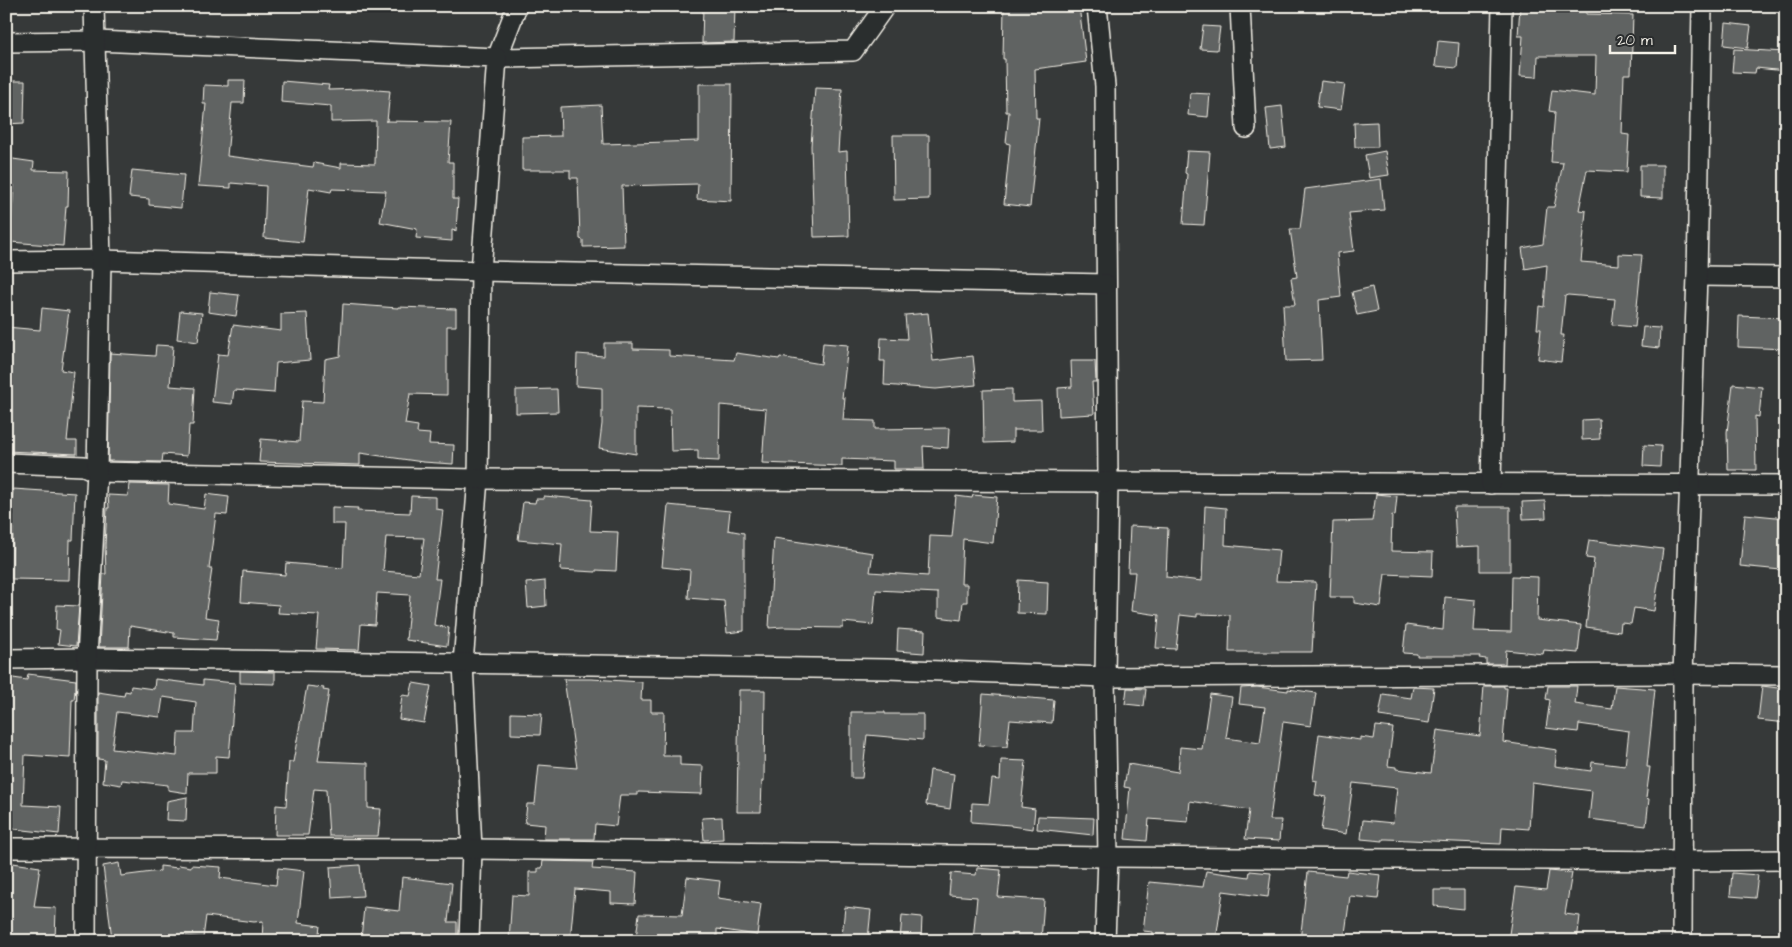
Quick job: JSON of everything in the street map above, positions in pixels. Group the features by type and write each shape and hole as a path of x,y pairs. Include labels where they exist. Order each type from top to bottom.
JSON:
{"street":[{"path":"86,941 87,658 97,472 101,260 94,6"},
{"path":"469,941 472,849 463,664 478,479 481,271 497,58 516,6"},
{"path":"6,42 96,41 497,58 853,51 885,6"},
{"path":"1097,6 1105,86 1108,482 1106,677 1108,857 1105,941"},
{"path":"1240,6 1246,128"},
{"path":"1491,484 1502,6"},
{"path":"1682,941 1684,674 1697,276 1702,6"},
{"path":"6,261 101,260 481,271 1106,284"},
{"path":"1697,276 1786,277"},
{"path":"6,464 84,466 97,472 350,478 1786,485"},
{"path":"6,659 87,658 887,669 1106,677 1786,675"},
{"path":"6,848 472,849 1108,857 1786,860"}],"shaded area":[{"path":"279,6 497,6 496,13 279,10"}],"building":[{"path":"703,6 735,6 734,42 702,43"},
{"path":"1004,6 1079,6 1086,62 1035,69 1036,118 1039,118 1030,207 1004,204 1010,144 1006,143 1009,112 1006,112 1005,59 1003,59"},
{"path":"1520,6 1586,8 1586,14 1633,15 1631,74 1624,74 1622,134 1629,135 1627,172 1587,170 1579,210 1586,211 1581,262 1619,265 1619,254 1642,255 1635,327 1612,325 1615,299 1565,296 1561,335 1564,335 1561,362 1538,359 1541,329 1537,329 1539,306 1544,307 1547,265 1525,269 1522,248 1543,244 1547,207 1554,207 1563,163 1551,162 1555,112 1549,111 1552,90 1595,95 1596,56 1538,56 1537,77 1520,76 1523,36 1518,36"},
{"path":"1726,23 1751,26 1748,48 1724,45"},
{"path":"1203,26 1220,27 1217,50 1200,49"},
{"path":"1438,41 1459,43 1457,68 1435,66"},
{"path":"1734,49 1786,52 1786,71 1756,68 1755,73 1732,72"},
{"path":"228,80 245,80 244,103 232,103 227,156 313,167 314,163 341,168 341,163 375,164 376,121 331,122 331,106 281,102 282,81 329,85 328,90 363,89 390,91 387,121 385,121 451,122 448,162 453,162 453,199 458,199 456,231 452,230 452,241 416,238 417,229 380,222 386,191 332,189 331,192 309,188 303,242 264,238 266,186 231,183 231,188 198,186 206,104 203,104 204,85 228,86"},
{"path":"6,81 25,81 24,123 6,124"},
{"path":"1321,81 1345,84 1341,110 1317,107"},
{"path":"699,84 732,84 731,201 697,199 698,184 622,186 624,246 583,247 583,240 580,239 578,178 570,178 570,170 522,170 522,137 561,136 560,107 601,105 603,144 699,141"},
{"path":"815,88 842,89 838,152 847,151 849,236 814,237 811,146"},
{"path":"1190,93 1210,94 1208,117 1188,115"},
{"path":"1282,106 1286,147 1270,149 1266,108"},
{"path":"1377,122 1378,147 1355,147 1354,123"},
{"path":"893,135 929,135 929,199 894,200"},
{"path":"1187,151 1210,152 1204,225 1183,224"},
{"path":"1385,151 1389,175 1369,178 1365,155"},
{"path":"6,158 34,162 33,170 69,171 68,206 66,206 63,246 10,242 14,185 6,184"},
{"path":"1640,165 1663,165 1663,198 1640,197"},
{"path":"132,170 184,175 181,208 149,205 149,199 129,197"},
{"path":"1381,179 1384,210 1349,213 1354,251 1337,253 1341,297 1319,300 1322,360 1286,361 1283,305 1295,305 1291,278 1297,277 1290,229 1300,229 1305,189"},
{"path":"1372,287 1377,311 1357,315 1352,292"},
{"path":"210,292 239,295 236,316 208,312"},
{"path":"343,304 398,308 456,309 456,326 447,326 447,395 410,394 405,424 418,426 417,433 430,434 429,444 454,445 453,464 423,462 360,453 360,465 259,462 261,439 299,442 302,401 323,402 325,359 340,356"},
{"path":"42,308 69,311 61,370 74,372 67,441 77,441 77,454 6,451 6,327 40,330"},
{"path":"180,311 202,313 198,342 177,339"},
{"path":"307,313 310,360 276,363 274,393 234,390 232,404 212,402 218,354 228,355 233,325 281,331 281,314"},
{"path":"928,313 933,361 973,356 976,385 936,389 884,385 885,361 880,361 881,338 907,339 905,315"},
{"path":"1739,316 1786,318 1786,349 1738,347"},
{"path":"1643,327 1660,328 1659,348 1641,346"},
{"path":"604,343 633,343 633,349 669,350 669,356 734,360 736,353 779,359 780,357 821,364 823,343 848,345 842,398 845,398 843,420 875,421 875,429 949,428 948,448 923,446 924,469 894,469 894,461 842,459 842,466 762,463 766,409 720,405 719,461 698,460 698,450 671,451 670,409 636,408 636,454 599,448 602,424 602,388 576,386 577,354 604,356"},
{"path":"156,345 173,346 170,386 195,388 193,425 189,425 187,456 163,454 162,462 108,461 110,353 155,356"},
{"path":"1071,361 1095,361 1096,382 1092,382 1094,414 1059,416 1058,388 1072,387"},
{"path":"1733,384 1762,387 1759,417 1755,416 1756,470 1728,470 1727,432"},
{"path":"557,389 558,412 516,413 516,390"},
{"path":"1012,389 1012,402 1041,401 1042,430 1013,430 1013,442 984,443 983,390"},
{"path":"1599,419 1600,439 1582,440 1582,420"},
{"path":"1644,445 1661,446 1660,467 1643,466"},
{"path":"129,484 169,485 168,504 204,509 206,494 229,497 227,515 216,514 209,569 212,569 205,617 219,619 216,640 174,637 174,633 130,626 129,647 99,647 103,574 106,574 105,545 107,508 109,508 108,495 128,496"},
{"path":"13,489 75,493 73,540 70,540 69,580 12,579 13,515 11,515"},
{"path":"1376,494 1397,496 1395,516 1392,515 1391,551 1433,552 1432,576 1385,574 1381,607 1354,603 1354,597 1330,597 1333,522 1372,521"},
{"path":"973,495 997,497 993,543 963,539 961,584 967,584 967,602 963,602 961,620 938,617 938,593 876,590 873,625 843,622 843,628 769,628 774,538 873,553 870,572 928,576 930,536 952,537 956,496 972,498"},
{"path":"411,496 436,497 436,509 443,510 435,579 440,579 434,625 449,628 447,646 406,640 410,595 377,593 375,625 361,624 359,650 316,649 319,615 278,613 279,605 241,602 243,571 285,575 286,563 343,568 345,524 332,524 332,507 358,508 357,511 410,513","holes":["386,537 424,538 419,574 383,571"]},
{"path":"544,496 592,500 590,531 618,532 616,571 560,570 562,544 518,540 523,502 535,503 536,499 544,499"},
{"path":"1545,501 1546,518 1523,519 1522,502"},
{"path":"668,505 730,511 728,530 744,533 744,631 727,633 724,601 688,598 690,570 662,567"},
{"path":"1205,506 1226,508 1225,545 1279,550 1276,581 1316,582 1312,652 1229,652 1230,615 1197,614 1197,617 1180,615 1176,649 1156,648 1159,615 1131,611 1135,572 1128,572 1130,526 1168,528 1166,577 1202,581"},
{"path":"1454,507 1510,507 1510,571 1480,571 1480,546 1456,547"},
{"path":"1745,514 1786,518 1781,570 1740,566"},
{"path":"1589,540 1663,549 1654,611 1634,608 1631,624 1621,623 1620,632 1586,627 1594,559 1586,558"},
{"path":"1512,576 1538,577 1537,620 1581,625 1578,653 1544,650 1543,654 1506,650 1505,664 1486,664 1486,659 1479,658 1480,656 1417,656 1417,654 1403,653 1406,625 1443,630 1445,597 1476,600 1474,631 1511,632"},
{"path":"1018,580 1048,582 1047,614 1017,613"},
{"path":"545,581 546,606 528,608 526,583"},
{"path":"57,605 79,606 76,646 58,644 60,630 56,629"},
{"path":"898,629 925,631 924,653 897,651"},
{"path":"240,671 275,672 275,684 240,683"},
{"path":"28,674 76,680 76,694 75,691 74,700 72,700 70,758 25,755 23,805 61,807 59,834 6,828 6,677 27,680"},
{"path":"155,679 203,685 203,680 235,683 229,757 216,756 216,773 188,773 187,793 168,790 168,785 122,780 121,785 103,782 105,760 98,759 98,692 124,696 125,691 130,692 131,686 154,689","holes":["163,697 196,702 194,733 178,733 177,756 112,749 117,712 160,717"]},
{"path":"564,679 642,682 641,700 651,700 651,712 664,712 663,756 680,756 680,765 703,766 702,794 638,792 638,795 620,795 616,826 595,824 594,839 544,839 545,825 525,823 527,804 535,804 539,765 577,768"},
{"path":"413,683 431,686 424,723 399,719 402,695 410,696"},
{"path":"307,686 324,688 323,690 329,691 318,761 368,763 368,808 381,809 378,836 329,836 326,790 314,789 308,835 275,835 276,805 286,806 289,762 293,762"},
{"path":"1484,686 1504,686 1504,688 1507,688 1503,742 1557,750 1555,766 1591,771 1592,762 1625,766 1629,731 1579,724 1578,732 1546,728 1550,700 1546,699 1548,686 1577,686 1575,704 1612,709 1615,686 1655,689 1647,767 1650,767 1646,798 1649,799 1646,826 1589,819 1592,791 1532,783 1529,829 1502,827 1501,844 1361,839 1363,820 1393,823 1397,788 1353,783 1346,834 1321,830 1326,797 1315,795 1317,781 1313,780 1319,734 1360,740 1360,737 1374,739 1376,726 1393,728 1388,766 1396,767 1396,769 1431,773 1437,730 1480,736"},
{"path":"1762,686 1786,689 1786,723 1758,720"},
{"path":"1257,687 1316,693 1311,726 1283,722 1270,820 1281,820 1279,841 1245,839 1249,810 1190,801 1188,822 1149,819 1147,841 1125,839 1130,788 1124,787 1128,764 1178,772 1180,747 1202,749 1210,694 1232,697 1226,738 1260,743 1265,707 1239,704 1241,688"},
{"path":"1413,687 1434,688 1429,723 1379,716 1383,694 1411,698"},
{"path":"1127,688 1146,689 1144,706 1125,704"},
{"path":"739,690 765,690 764,781 762,781 761,812 737,812"},
{"path":"983,694 1054,700 1052,723 1010,720 1007,747 979,745"},
{"path":"851,712 923,714 923,740 867,735 862,778 851,778"},
{"path":"511,713 542,714 540,735 511,734"},
{"path":"1001,760 1026,761 1021,807 1035,809 1033,829 1011,825 971,822 972,803 989,804 992,779 1000,780"},
{"path":"930,770 954,774 950,809 926,805"},
{"path":"187,797 186,821 166,820 167,801"},
{"path":"1038,816 1094,818 1093,835 1037,829"},
{"path":"722,817 723,839 704,840 702,818"},
{"path":"543,861 593,862 592,869 637,872 635,904 611,903 611,892 575,889 570,941 509,941 512,895 529,896 529,872 538,872 538,868 542,868"},
{"path":"6,862 40,867 34,907 56,908 55,941 6,941"},
{"path":"119,863 121,876 160,871 160,866 178,868 179,865 191,867 191,865 221,867 220,878 276,885 278,868 304,871 298,923 320,926 318,941 262,941 263,921 254,922 206,916 203,938 186,936 185,941 159,941 159,938 112,939 103,866"},
{"path":"360,865 363,896 332,898 330,867"},
{"path":"977,868 1001,870 998,897 1044,900 1041,941 1003,939 1003,941 973,941 977,897 949,895 951,873 976,875"},
{"path":"1206,871 1249,877 1250,871 1271,873 1268,897 1223,891 1216,940 1185,938 1184,941 1153,941 1153,932 1143,931 1149,882 1203,887"},
{"path":"1347,871 1381,875 1378,899 1350,896 1344,941 1300,941 1308,872 1346,876"},
{"path":"1549,871 1572,873 1565,914 1580,916 1577,941 1508,941 1516,887 1546,890"},
{"path":"1732,873 1758,875 1755,898 1730,896"},
{"path":"402,877 452,883 448,922 457,922 457,940 401,937 401,941 361,939 364,907 399,911"},
{"path":"687,877 720,881 718,898 761,904 757,935 717,929 717,941 636,938 639,914 682,915"},
{"path":"1434,890 1464,890 1464,909 1434,906"},
{"path":"845,907 871,910 868,939 842,936"},
{"path":"902,915 922,917 921,941 900,941"}]}
